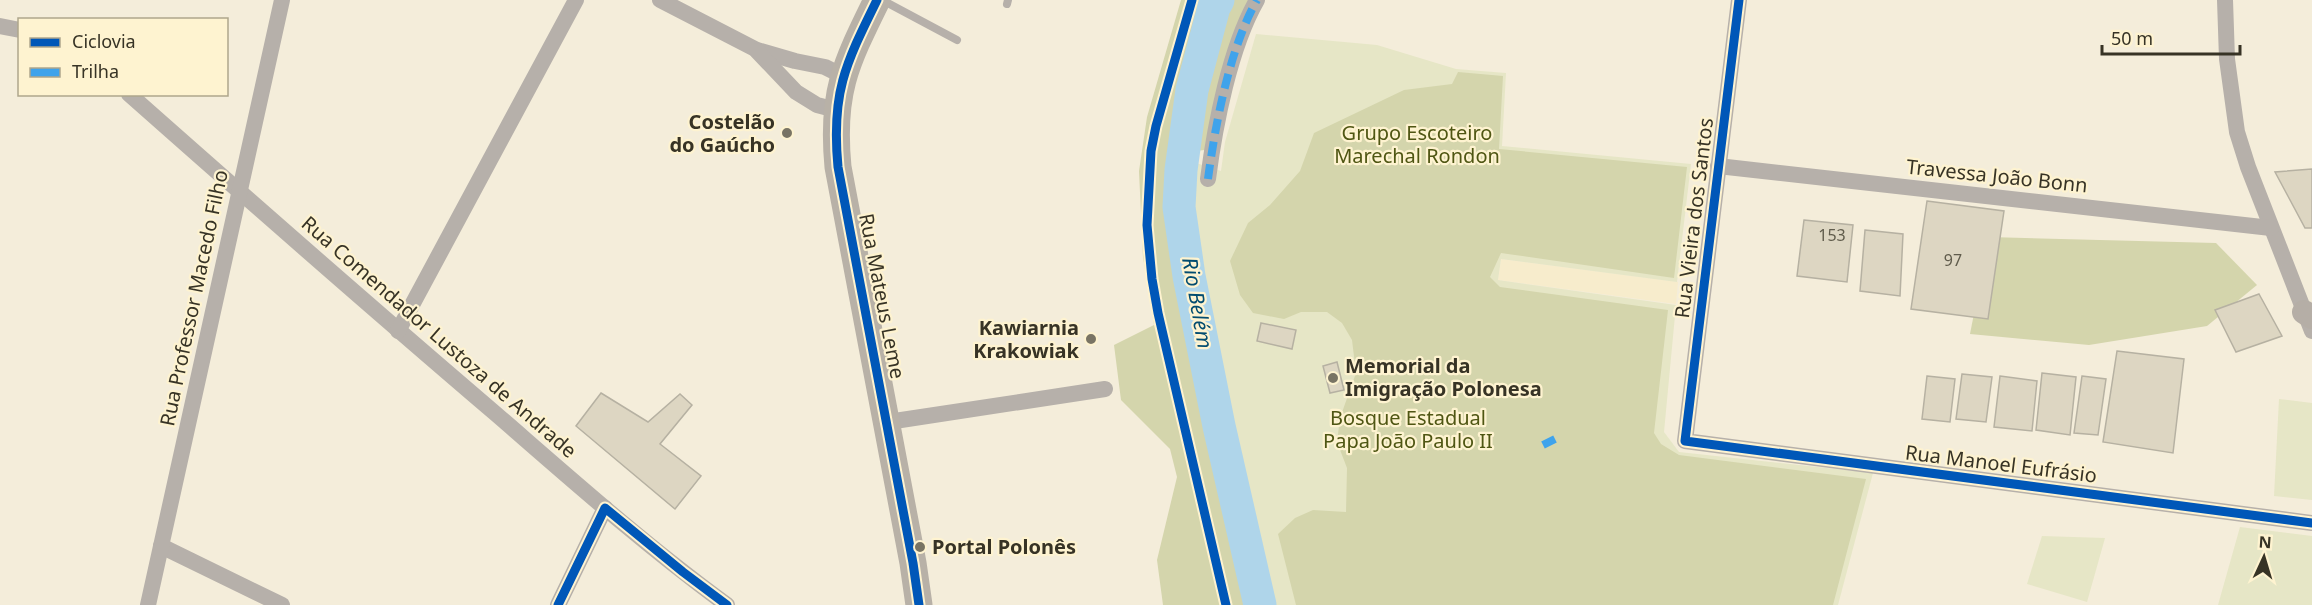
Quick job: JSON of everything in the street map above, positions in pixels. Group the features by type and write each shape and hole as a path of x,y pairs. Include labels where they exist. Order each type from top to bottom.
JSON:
{"main road":[{"name":"Rua Mateus Leme","path":"877,0 849,57 836,110 835,131 838,166 888,422 914,563 919,605"}],"street":[{"name":"Rua Professor Macedo Filho","path":"148,605 282,0"},
{"path":"399,331 576,0"},
{"path":"660,0 757,50 825,67 843,76"},
{"path":"1208,179 1212,144 1241,32 1257,0"},
{"name":"Rua Vieira dos Santos","path":"1685,441 1738,0"},
{"path":"2225,0 2227,59 2237,132 2271,228 2309,320"},
{"path":"0,26 18,30"},
{"path":"757,50 795,92 817,105 836,110"},
{"name":"Rua Comendador Lustoza de Andrade","path":"131,96 605,508 727,605"},
{"name":"Travessa João Bonn","path":"1718,166 2271,228"},
{"path":"888,422 1105,389"},
{"name":"Rua Manoel Eufrásio","path":"1685,441 2312,523"},
{"path":"558,605 605,508"},
{"path":"161,546 282,605"}],"lane":[{"path":"882,0 957,40"}],"shaded area":[{"path":"1501,259 1678,282 1676,304 1498,280"}],"green space":[{"path":"1181,0 1252,0 1205,150 1174,153 1173,202 1184,296 1212,446 1248,605 1163,605 1157,560 1177,477 1170,449 1121,400 1114,345 1154,325 1143,257 1139,171 1147,117"},
{"name":"Bosque Estadual Papa João Paulo II","path":"1256,34 1377,45 1456,69 1506,73 1502,146 1691,164 1677,282 1501,259 1498,280 1676,305 1664,432 1679,452 1873,473 1838,605 1268,605 1242,493 1196,265 1190,201 1193,162 1221,171 1225,142"},
{"name":"Bosque Estadual Papa João Paulo II","path":"1458,72 1503,76 1499,149 1687,167 1674,278 1501,253 1490,277 1500,287 1668,310 1654,433 1661,444 1679,455 1866,479 1833,605 1296,605 1278,534 1295,518 1313,510 1346,512 1347,468 1337,442 1340,418 1356,373 1352,340 1342,323 1327,312 1301,312 1284,319 1253,313 1240,295 1230,261 1248,223 1270,205 1300,171 1314,133 1404,90 1452,84"},
{"path":"1989,237 2216,243 2257,285 2207,326 2089,345 1970,334"},
{"path":"2279,399 2312,403 2312,500 2274,496"},
{"path":"2240,527 2312,536 2312,605 2218,605"},
{"path":"2042,536 2105,538 2087,602 2027,584"}],"building":[{"path":"2312,169 2312,228 2305,228 2275,172"},
{"path":"1927,201 2004,211 1988,319 1911,309"},
{"path":"1804,220 1853,225 1847,282 1797,276"},
{"path":"1865,230 1903,234 1900,296 1860,291"},
{"path":"2259,294 2282,336 2236,352 2215,310"},
{"path":"1261,323 1296,330 1292,349 1257,341"},
{"path":"2117,351 2184,359 2173,453 2103,442"},
{"name":"Memorial da Imigração Polonesa","path":"1337,362 1344,390 1330,393 1323,366"},
{"path":"2042,373 2076,377 2070,435 2036,430"},
{"path":"1962,374 1992,377 1986,422 1956,419"},
{"path":"1927,376 1955,379 1950,422 1922,419"},
{"path":"2000,376 2037,381 2032,431 1994,427"},
{"path":"2082,376 2106,379 2098,435 2074,433"},
{"path":"601,393 648,422 680,394 692,405 660,444 701,476 675,509 576,426"}],"waterway":[{"name":"Rio Belém","path":"1218,0 1214,7 1192,90 1181,170 1179,207 1189,276 1219,426 1260,605"}],"marked path":[{"path":"1208,179 1219,111 1231,63 1247,19 1257,0"},
{"path":"1543,445 1555,439"}],"cycle path":[{"path":"877,0 856,43 843,80 839,99 836,141 838,167 919,605"},
{"path":"1192,0 1156,126 1151,151 1147,225 1158,313 1226,605"},
{"path":"1739,0 1685,441 2312,523"},
{"path":"558,605 605,508 727,605"}],"place":[{"name":"Costelão do Gaúcho","path":"787,133"},
{"name":"Kawiarnia Krakowiak","path":"1091,339"},
{"name":"Memorial da Imigração Polonesa","path":"1333,378"},
{"name":"Portal Polonês","path":"920,547"}],"park label":[{"name":"Grupo Escoteiro Marechal Rondon","path":"1417,144"}]}
